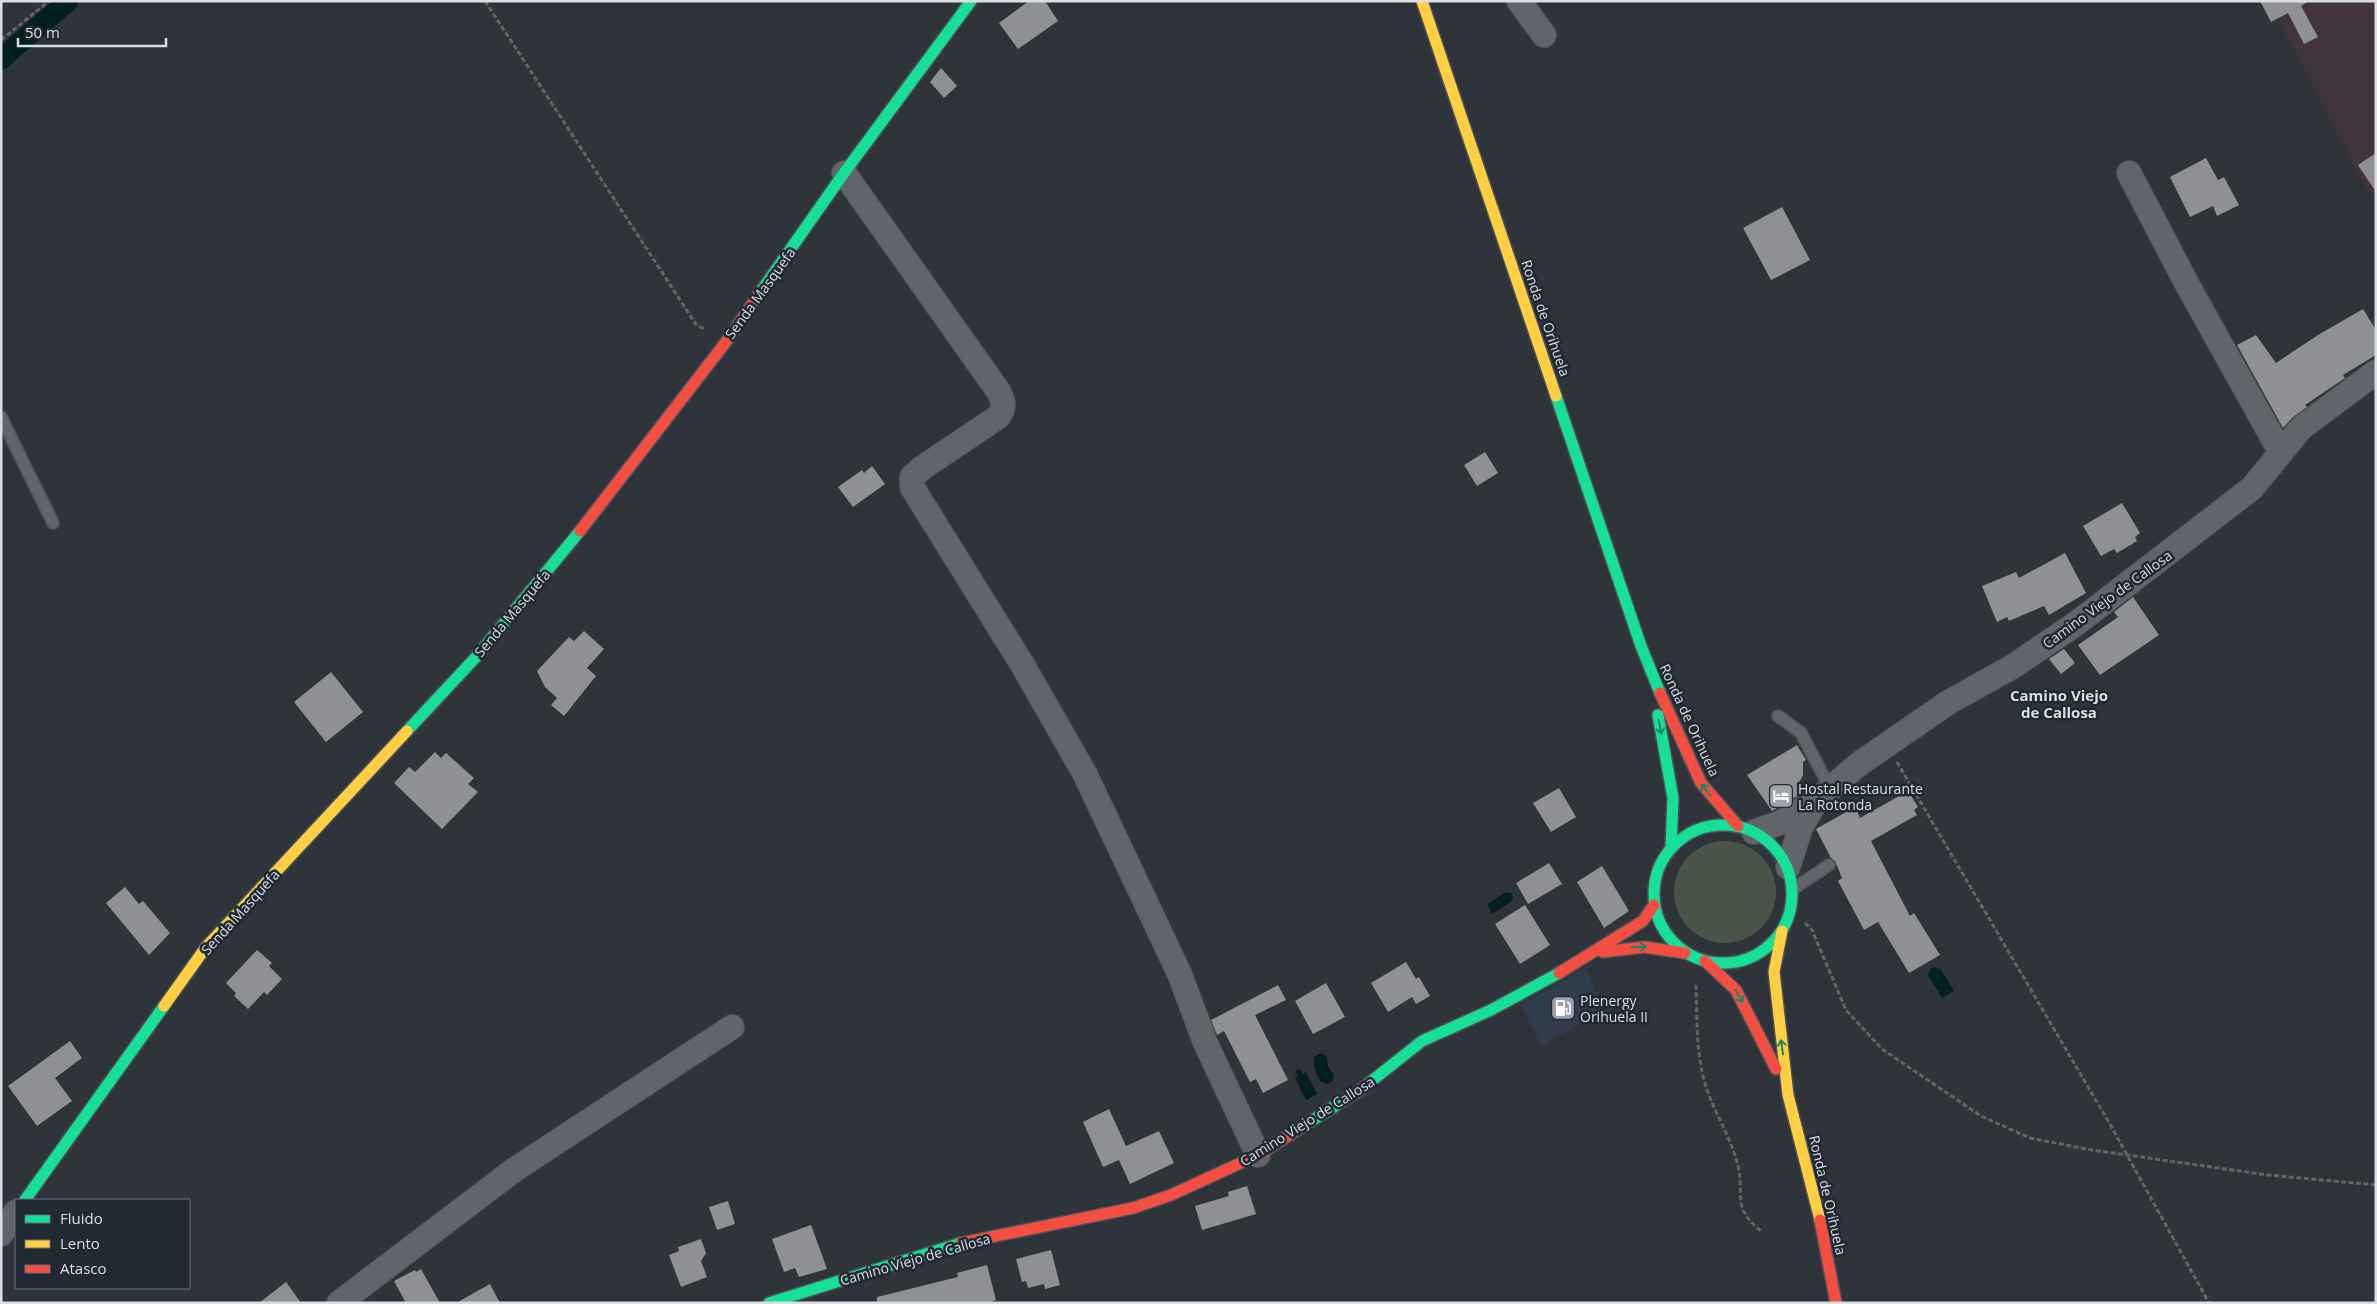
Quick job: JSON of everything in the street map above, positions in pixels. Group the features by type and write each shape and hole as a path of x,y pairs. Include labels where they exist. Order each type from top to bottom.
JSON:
{"street":[{"name":"Senda Masquefa","path":"26,1199 206,947 476,657 580,531 728,338 844,173 971,1"},
{"name":"Ronda de Orihuela","path":"1422,1 1640,646 1670,718 1701,783 1720,807 1746,829 1774,847 1790,878 1791,911 1782,931 1774,972 1788,1095 1823,1231 1836,1303"},
{"path":"1519,1 1544,35"},
{"path":"844,173 1000,392 1004,403 1003,410 998,417 922,468 912,478 912,487 1022,664 1085,774 1180,975 1205,1042 1258,1155"},
{"path":"2129,173 2188,286 2280,451"},
{"name":"Camino Viejo de Callosa","path":"1824,794 1859,764 1950,702 2012,667 2077,624 2252,488 2280,451 2301,428 2376,372"},
{"name":"Ronda de Orihuela","path":"1640,646 1659,723 1671,787 1675,826 1671,848"},
{"path":"1746,829 1782,822 1824,794"},
{"path":"1790,878 1801,827 1824,794"},
{"name":"Ronda de Orihuela","path":"1746,829 1720,825 1702,828 1685,836 1671,848 1659,867 1654,888 1654,905 1662,927 1672,941 1690,954 1705,961 1727,964 1749,959 1768,948 1782,931"},
{"path":"1592,954 1642,921 1654,905"},
{"path":"1592,954 1626,947 1656,946 1690,954"},
{"name":"Camino Viejo de Callosa","path":"769,1303 961,1243 1133,1208 1171,1195 1258,1155 1359,1091 1422,1041 1491,1010 1592,954"},
{"name":"Ronda de Orihuela","path":"1705,961 1736,990 1760,1035 1788,1095"},
{"path":"339,1303 514,1170 732,1027"},
{"path":"1,1234 15,1213"}],"lane":[{"path":"1,416 53,523"},
{"path":"1778,716 1801,733 1824,794"},
{"path":"1790,878 1829,865"}],"path":[{"path":"1,40 48,1"},
{"path":"485,1 697,326 728,338"},
{"path":"1887,745 2126,1155 2209,1303"},
{"path":"1791,911 1812,930 1846,1010 1890,1055 1981,1116 2030,1138 2126,1155 2268,1175 2376,1184"},
{"path":"1690,954 1704,1080 1738,1166 1740,1206 1751,1223 1761,1231"}],"shaded area":[{"path":"2269,1 2376,1 2376,199 2361,180"},
{"path":"1725,841 1745,845 1761,856 1772,872 1776,892 1772,912 1761,928 1745,939 1725,943 1705,939 1689,928 1678,912 1674,892 1678,872 1689,856 1705,845"},
{"path":"1506,892 1511,893 1512,901 1492,914 1487,904"},
{"name":"Plenergy Orihuela II","path":"1586,968 1605,1011 1541,1045 1521,1005"},
{"path":"1940,968 1954,991 1942,998 1928,975 1930,969"},
{"path":"1321,1053 1327,1057 1328,1066 1334,1075 1333,1081 1327,1084 1321,1082 1314,1068 1314,1057"},
{"path":"1300,1069 1303,1074 1306,1072 1317,1094 1306,1100 1295,1078 1298,1076 1295,1071"}],"building":[{"path":"1029,1 1045,1 1058,21 1018,49 999,23"},
{"path":"2260,1 2309,1 2301,6 2318,37 2304,44 2288,13 2271,22"},
{"path":"941,68 957,86 944,98 930,82"},
{"path":"2376,153 2376,192 2358,165"},
{"path":"2206,158 2218,180 2224,177 2239,205 2217,216 2213,206 2190,217 2170,177"},
{"path":"1782,207 1810,260 1771,280 1743,228"},
{"path":"2363,309 2376,330 2376,355 2343,375 2345,378 2305,405 2307,407 2293,417 2283,428 2237,345 2256,335 2276,363 2318,335"},
{"path":"1485,452 1498,473 1477,486 1464,465"},
{"path":"872,466 885,484 853,507 838,487 862,470 864,473"},
{"path":"2122,503 2140,533 2135,537 2137,541 2117,553 2114,549 2101,556 2083,526"},
{"path":"2065,553 2086,593 2049,615 2044,606 2009,621 2007,617 1997,622 1982,586 2016,572 2019,578"},
{"path":"2133,597 2159,635 2100,675 2078,645 2118,617 2114,612"},
{"path":"584,631 604,649 587,668 596,676 564,716 551,705 557,698 545,687 537,671 569,637 574,641"},
{"path":"2064,649 2075,663 2061,674 2049,659"},
{"path":"331,672 363,712 326,742 294,702"},
{"path":"1797,745 1806,760 1803,762 1803,775 1798,785 1802,793 1772,811 1747,775"},
{"path":"435,752 441,758 446,753 474,778 468,784 478,792 442,829 394,783 409,767 415,772"},
{"path":"1559,788 1576,817 1551,832 1533,803"},
{"path":"1908,791 1918,807 1914,810 1917,815 1871,841 1910,916 1914,913 1940,955 1909,973 1878,922 1864,930 1838,881 1842,878 1835,861 1831,858 1816,829 1855,807 1860,818"},
{"path":"1549,863 1562,884 1528,904 1516,883"},
{"path":"1602,866 1629,911 1604,928 1577,882"},
{"path":"125,887 139,904 143,901 170,933 149,955 106,903"},
{"path":"1525,905 1550,945 1520,964 1495,924"},
{"path":"257,950 272,963 269,966 282,979 267,995 264,992 248,1009 234,996 236,993 226,983"},
{"path":"1406,962 1416,979 1419,977 1430,996 1416,1004 1412,997 1388,1012 1371,983"},
{"path":"1326,983 1345,1017 1313,1034 1295,1001"},
{"path":"1278,985 1286,1000 1255,1015 1288,1080 1263,1093 1256,1079 1250,1082 1224,1031 1217,1035 1211,1020"},
{"path":"70,1041 82,1058 55,1078 72,1101 37,1126 8,1086"},
{"path":"1109,1109 1126,1146 1159,1131 1174,1163 1130,1184 1119,1160 1103,1167 1083,1122"},
{"path":"1247,1186 1256,1214 1202,1230 1195,1206 1229,1196 1228,1192"},
{"path":"728,1201 735,1224 717,1230 709,1207"},
{"path":"811,1225 827,1269 799,1277 795,1268 784,1272 772,1239"},
{"path":"701,1239 706,1253 701,1261 707,1277 681,1287 669,1255 679,1251 678,1247"},
{"path":"1051,1250 1060,1285 1045,1289 1044,1284 1028,1288 1026,1281 1022,1282 1016,1259"},
{"path":"987,1265 996,1300 987,1303 877,1303 877,1297 958,1277 957,1273"},
{"path":"421,1269 440,1303 406,1303 394,1281 415,1270 416,1272"},
{"path":"286,1282 301,1303 259,1303"},
{"path":"490,1284 500,1303 456,1303"}],"waterway":[{"path":"1,59 68,1"}],"traffic: fast":[{"path":"759,294 844,173 971,1"},
{"path":"1556,396 1641,646 1660,693"},
{"path":"407,731 476,657 580,531"},
{"path":"1658,715 1673,798 1671,848"},
{"path":"1723,825 1749,830 1772,845 1787,868 1792,894 1787,920 1772,943 1749,958 1723,963 1697,958 1674,943 1659,920 1654,894 1659,868 1674,845 1697,830 1723,825"},
{"path":"1308,1123 1359,1091 1422,1041 1491,1010 1559,973"},
{"path":"26,1199 164,1006"},
{"path":"769,1303 961,1243"}],"traffic: slow":[{"path":"1422,1 1556,396"},
{"path":"164,1006 206,947 407,731"},
{"path":"1782,931 1774,972 1788,1095 1820,1220"}],"traffic: jam":[{"path":"580,531 729,338 759,294"},
{"path":"1660,693 1701,783 1738,826"},
{"path":"1559,973 1643,921 1654,905"},
{"path":"1603,952 1644,947 1685,953"},
{"path":"1705,961 1736,990 1776,1069"},
{"path":"961,1243 1133,1208 1171,1195 1258,1155 1308,1123"},
{"path":"1820,1220 1836,1303"}],"place":[{"name":"Hostal Restaurante La Rotonda","path":"1781,796"},
{"name":"Plenergy Orihuela II","path":"1563,1008"}],"district":[{"name":"Camino Viejo de Callosa","path":"2059,704"}]}
